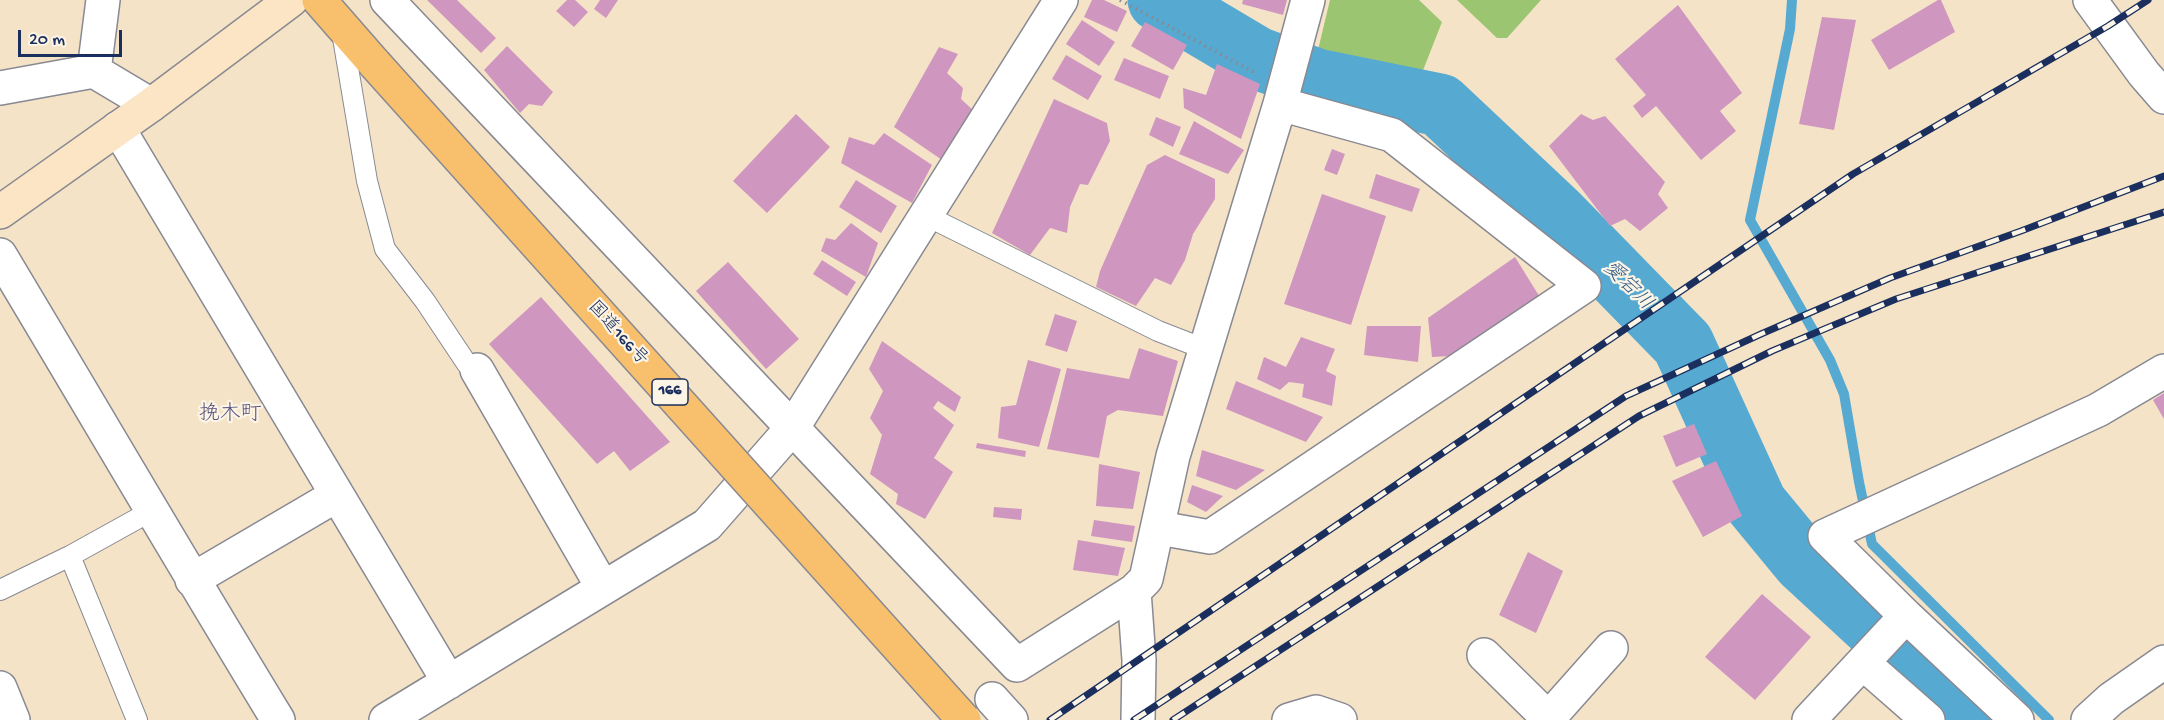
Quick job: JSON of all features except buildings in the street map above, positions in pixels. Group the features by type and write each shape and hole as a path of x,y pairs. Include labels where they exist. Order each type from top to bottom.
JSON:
{"highway":[{"name":"国道166号","path":"320,0 964,720"}],"street":[{"path":"94,71 103,0"},
{"path":"0,212 151,105 291,0"},
{"path":"387,0 1017,664 1134,591 1146,579 1173,456 1207,350 1308,0"},
{"path":"386,720 707,525 793,427 1061,0"},
{"path":"2090,0 2144,74 2164,97"},
{"path":"0,88 94,71 151,105"},
{"path":"1159,528 1210,537 1584,286 1392,135 1282,95"},
{"path":"118,128 449,682"},
{"path":"0,255 153,510 192,580 278,720"},
{"path":"477,370 603,588"},
{"path":"2017,720 1905,617 1825,536 2098,410 2164,371"},
{"path":"192,580 337,495"},
{"path":"1134,591 1139,660 1138,720"},
{"path":"1809,720 1905,617"},
{"path":"1484,655 1548,720 1611,648"},
{"path":"1865,660 1928,720"},
{"path":"2088,720 2111,699 2164,662"},
{"path":"0,687 13,720"},
{"path":"1289,720 1316,712 1340,720"}],"lane":[{"path":"340,24 367,181 385,249 425,301 467,364 477,370"},
{"path":"927,216 1158,331 1207,350"},
{"path":"0,590 70,556 153,510"},
{"path":"70,556 137,720"}],"path":[{"path":"1120,0 1266,79 1282,95"}],"green space":[{"path":"1330,0 1419,0 1442,22 1418,83 1318,50"},
{"path":"1457,0 1541,0 1507,38 1497,38"}],"waterway":[{"name":"愛宕川","path":"1159,0 1257,58 1317,80 1440,105 1557,215 1683,344 1756,504 1803,561 1975,720"},
{"path":"1792,0 1790,29 1750,220 1830,360 1844,394 1872,544 2049,720"}],"railway":[{"path":"1050,720 1853,174 2108,26 2148,0"},
{"path":"1134,720 1626,396 1890,278 2164,176"},
{"path":"1173,720 1639,416 1772,351 1896,299 2164,212"}],"district":[{"name":"挽木町","path":"230,416"}]}
